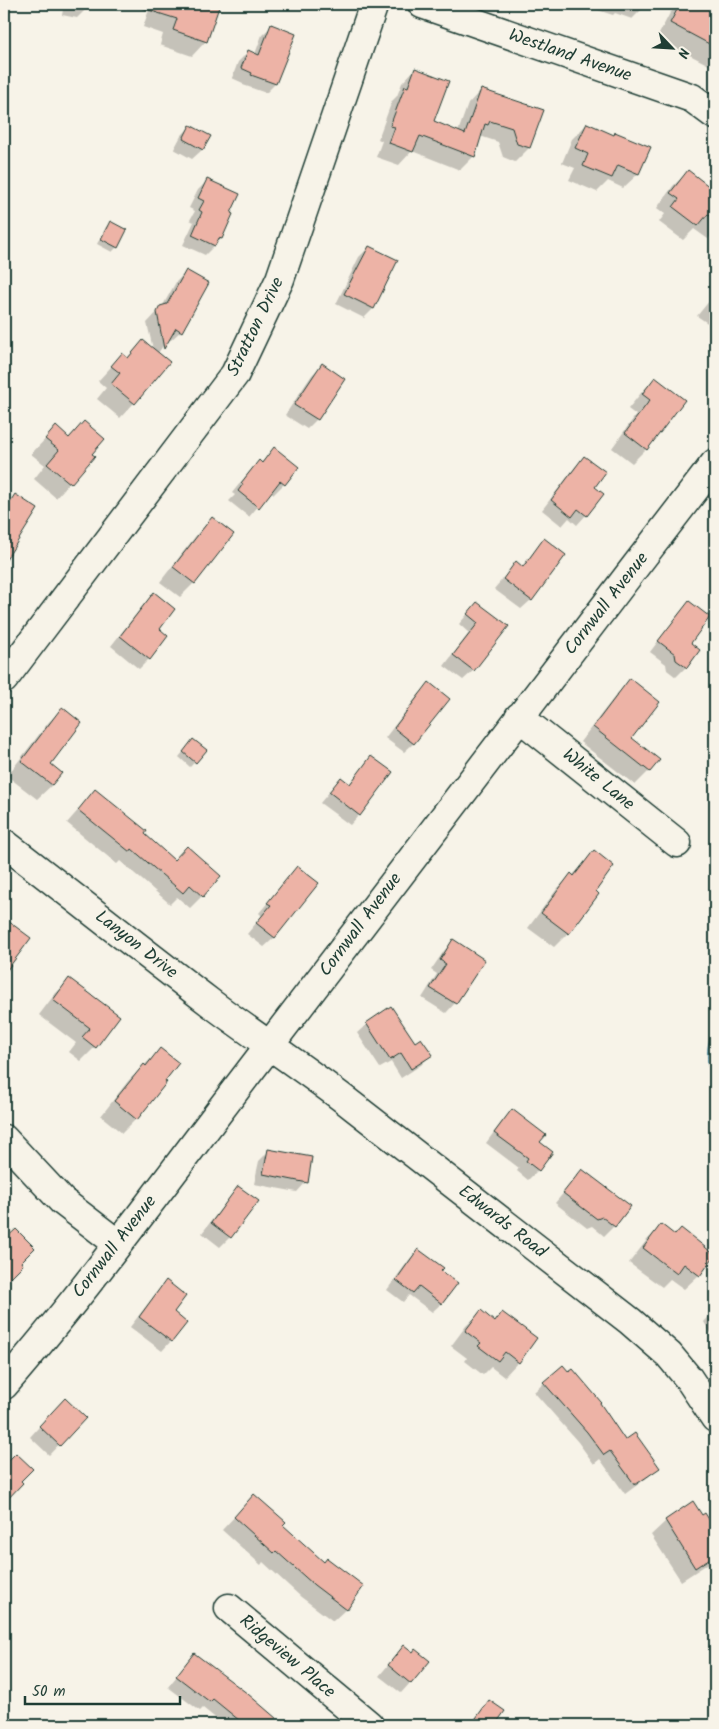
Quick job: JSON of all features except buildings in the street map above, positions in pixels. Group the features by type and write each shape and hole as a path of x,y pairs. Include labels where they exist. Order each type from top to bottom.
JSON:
{"street":[{"name":"Stratton Drive","path":"4,679 235,374 280,279 374,4"},
{"name":"Westland Avenue","path":"422,4 692,98 715,115"},
{"name":"Cornwall Avenue","path":"4,1386 118,1244 715,463"},
{"name":"White Lane","path":"519,717 676,843"},
{"name":"Lanyon Drive","path":"4,843 202,996 270,1045"},
{"name":"Edwards Road","path":"270,1045 333,1091 630,1321 669,1355 689,1379 715,1418"},
{"path":"4,1139 62,1201 118,1244"},
{"name":"Ridgeview Place","path":"229,1608 369,1725"}],"water":[{"path":"715,1031 715,1088 708,1067 708,1051 711,1036"}]}
